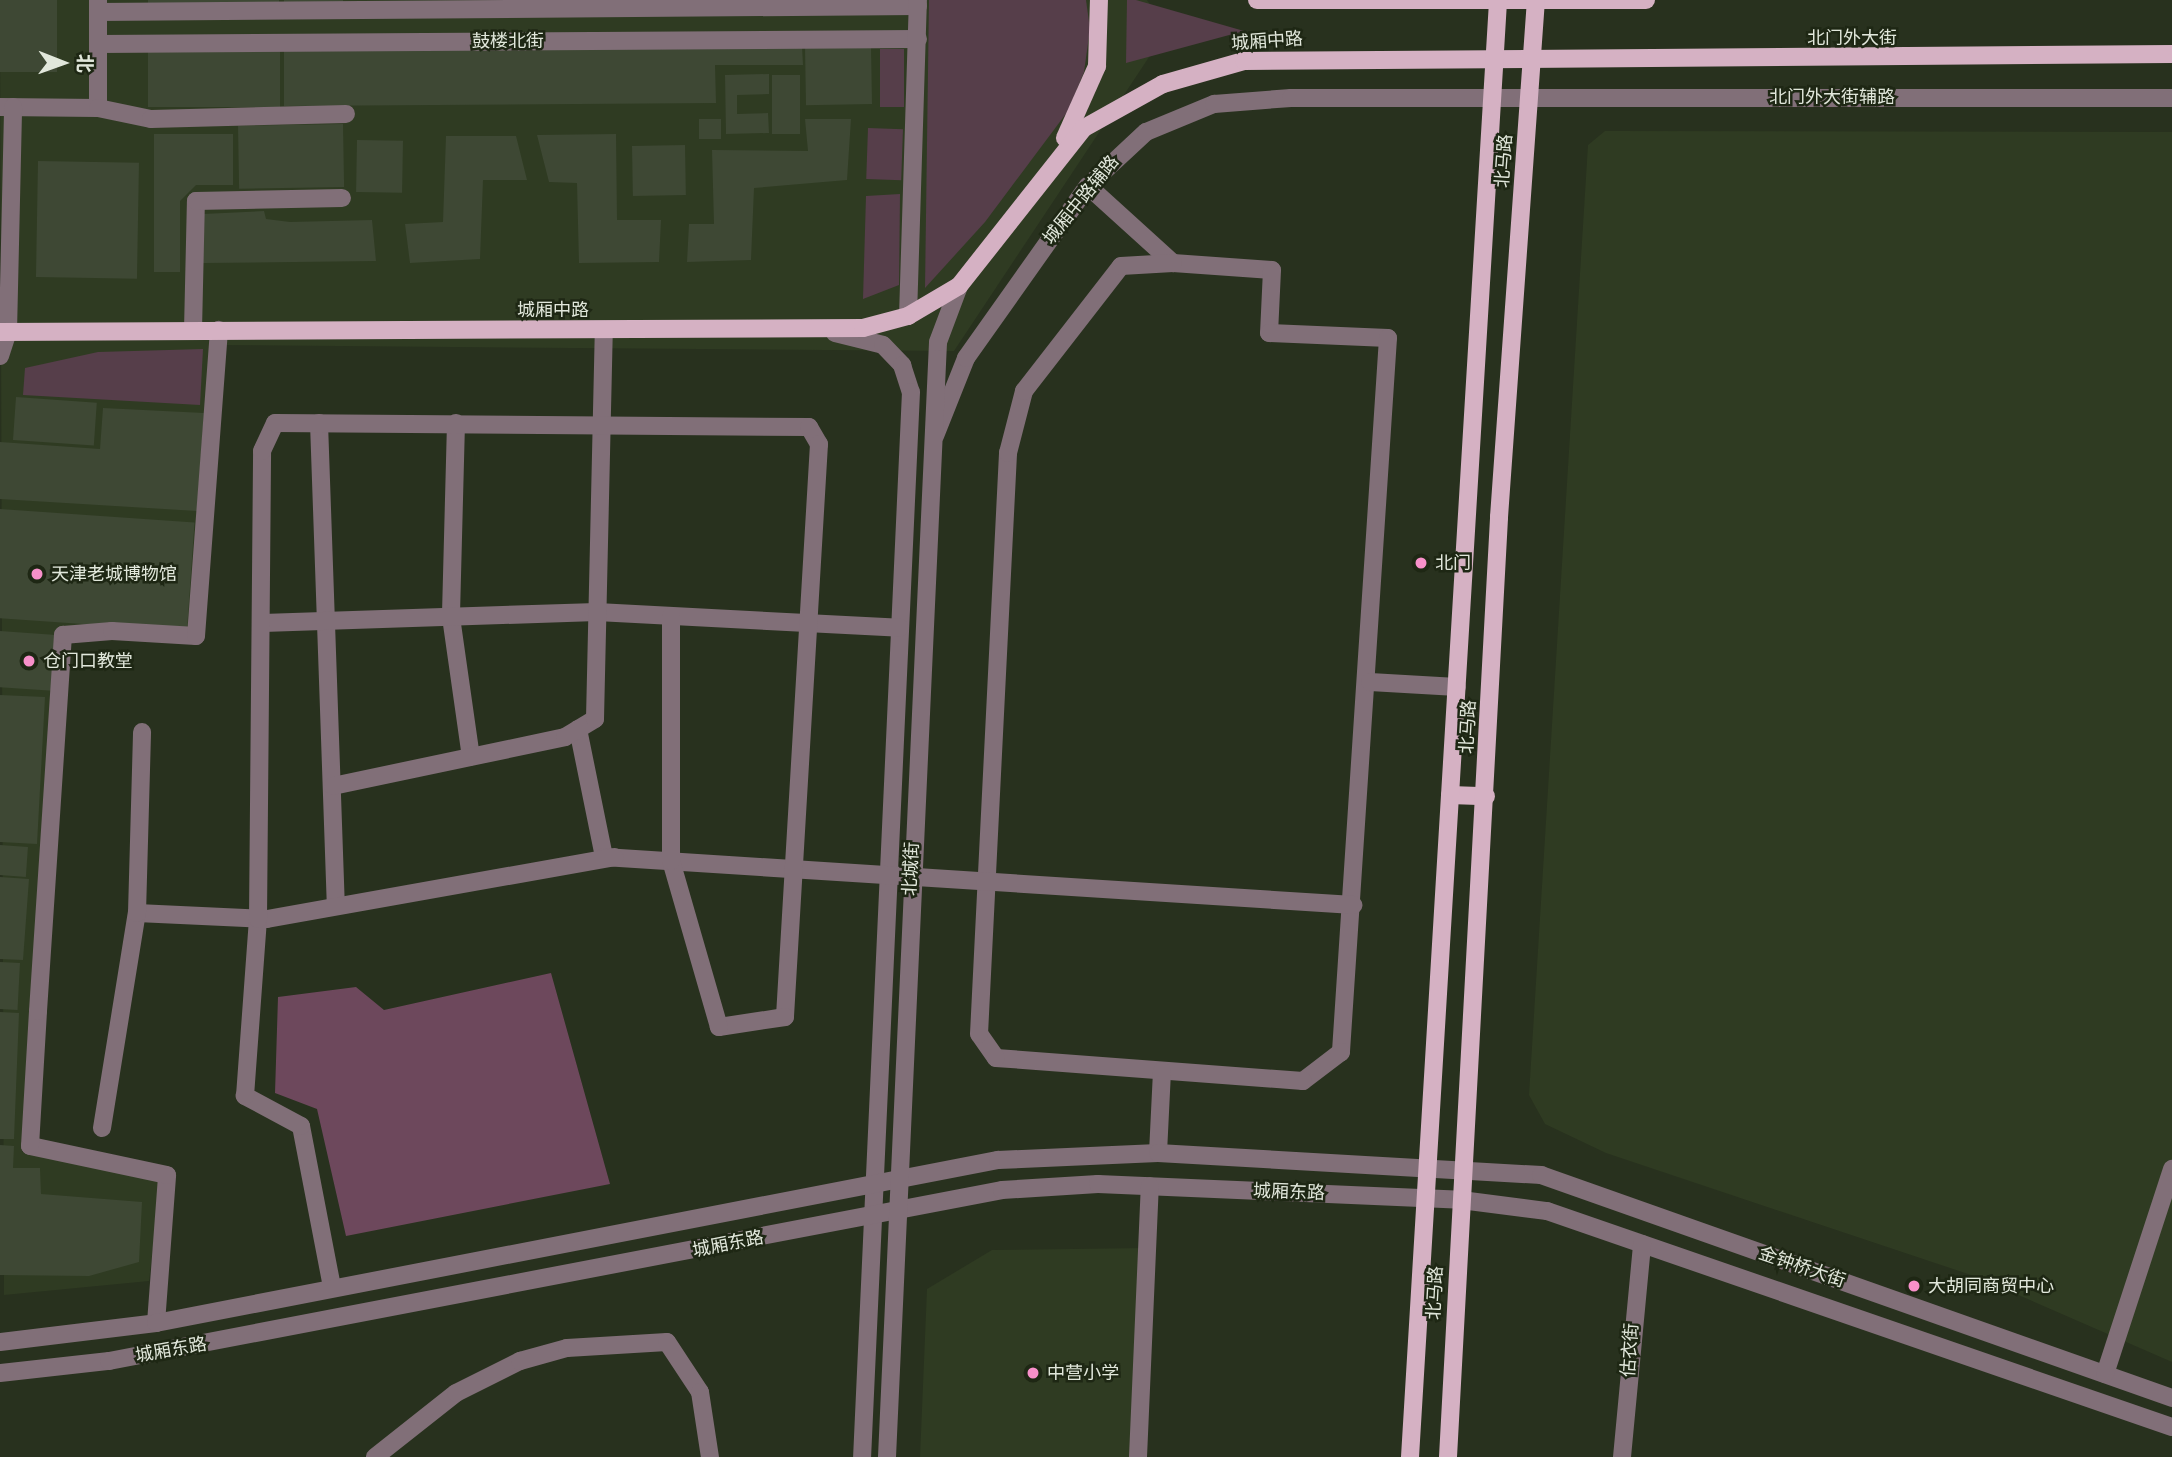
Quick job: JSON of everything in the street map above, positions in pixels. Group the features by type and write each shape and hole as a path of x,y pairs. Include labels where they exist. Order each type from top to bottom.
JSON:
{"main road":[{"name":"城厢中路","path":"1041,176 1093,81 1102,39 1099,0"},
{"name":"城厢中路","path":"1257,0 1498,2"},
{"path":"1498,2 1646,0"},
{"name":"北马路","path":"1410,1457 1498,2"},
{"name":"北马路","path":"1448,1457 1463,1166 1536,2"},
{"name":"北门外大街","path":"1532,60 2172,54"},
{"name":"城厢中路","path":"4,332 219,330 835,333 908,316 959,286 1068,143 1105,114 1205,70 1287,58 1532,60"},
{"path":"1450,795 1486,796"}],"street":[{"name":"鼓楼北街","path":"98,6 918,3"},
{"path":"908,316 918,3"},
{"path":"98,6 98,108"},
{"name":"鼓楼北街","path":"98,44 918,39"},
{"name":"北门外大街辅路","path":"1492,98 2172,98"},
{"name":"城厢中路辅路","path":"935,436 966,358 1088,186 1146,132 1214,104 1492,98"},
{"path":"0,356 4,332 7,107 98,108 151,119 346,114"},
{"path":"1088,186 1173,263"},
{"path":"193,330 196,201 342,198"},
{"path":"1173,263 1272,270 1269,333 1388,338 1370,682 1341,1052 1303,1081 996,1058 979,1034 1009,453 1024,391 1121,266 1173,263"},
{"name":"北城街","path":"887,1457 910,880 938,342 959,286"},
{"path":"156,1322 167,1175 30,1146 37,1025 63,635 112,631 196,636 219,330"},
{"path":"333,786 471,757 578,729 595,719 604,332"},
{"name":"北城街","path":"835,333 883,345 908,379 900,628 862,1457"},
{"path":"332,1287 301,1126 244,1096 258,919 263,623 262,451 275,423 603,422 809,427 819,444 785,1017 719,1027 671,860 671,616"},
{"path":"319,423 322,621 333,786 336,906"},
{"path":"456,423 451,617 471,757"},
{"path":"263,623 597,612 900,628"},
{"path":"1370,682 1457,687"},
{"path":"578,729 604,856"},
{"path":"102,1128 137,913 142,732"},
{"path":"137,913 258,919 604,856 888,869 910,880 1353,905"},
{"path":"1158,1153 1161,1070"},
{"name":"城厢东路","path":"0,1342 156,1322 1026,1157 1158,1153 1426,1164"},
{"name":"金钟桥大街","path":"1426,1164 1463,1166 1555,1179 2172,1398"},
{"path":"2105,1374 2172,1169"},
{"path":"1138,1457 1150,1186"},
{"name":"城厢东路","path":"0,1373 109,1362 1002,1190 1150,1186 1461,1200"},
{"name":"金钟桥大街","path":"1461,1200 1547,1211 2172,1427"},
{"name":"估衣街","path":"1622,1457 1642,1244"},
{"path":"375,1457 456,1393 520,1361 567,1348 667,1342 700,1392 710,1457"}],"shaded area":[{"path":"0,0 1147,0 1167,30 954,351 213,345 193,638 55,635 22,1152 161,1180 149,1281 4,1295"},
{"path":"929,0 1086,0 1090,29 1084,72 1068,111 985,222 925,288"},
{"path":"1127,0 1136,0 1244,31 1126,63"},
{"path":"880,49 904,49 904,107 880,107"},
{"path":"868,128 903,129 901,180 866,179"},
{"path":"1605,131 2172,132 2172,1362 1977,1277 1606,1153 1545,1124 1529,1095 1588,145"},
{"path":"900,194 899,285 863,299 866,196"},
{"path":"203,349 200,405 23,395 25,368 98,352"},
{"path":"551,973 610,1184 346,1236 317,1109 275,1093 278,997 356,987 384,1010"},
{"name":"中营小学","path":"1148,1248 1139,1457 920,1457 927,1289 992,1250"}],"building":[{"path":"0,0 57,0 57,72 0,72"},
{"path":"148,0 279,0 279,4 148,4"},
{"path":"284,0 343,0 343,2 284,3"},
{"path":"802,46 803,65 715,65 716,103 284,106 284,49"},
{"path":"871,46 872,104 806,105 805,47"},
{"path":"148,49 280,49 280,107 148,107"},
{"path":"769,74 769,94 737,95 737,114 768,113 769,133 726,134 725,75"},
{"path":"772,75 800,75 800,134 772,134"},
{"path":"699,119 721,119 721,139 699,139"},
{"path":"805,119 851,119 847,180 754,188 751,260 687,262 689,224 714,224 712,150 808,151"},
{"path":"343,124 344,187 239,189 238,126"},
{"path":"154,134 233,134 233,185 196,185 180,201 180,272 154,272"},
{"path":"616,134 617,220 661,220 659,262 579,263 577,183 549,182 537,135"},
{"path":"446,136 516,136 527,180 483,180 480,259 410,263 405,224 443,222"},
{"path":"357,140 403,141 402,193 356,192"},
{"path":"685,145 686,195 633,196 632,146"},
{"path":"38,161 139,163 137,279 36,277"},
{"path":"264,211 266,219 290,222 372,220 376,261 203,263 203,214"},
{"path":"16,397 97,403 94,446 13,440"},
{"path":"103,408 204,413 197,511 0,499 0,442 100,449"},
{"path":"0,509 195,523 187,631 0,618"},
{"name":"仓门口教堂","path":"0,631 60,635 56,691 0,687"},
{"path":"0,695 45,697 37,844 0,842"},
{"path":"0,845 28,847 26,877 0,875"},
{"path":"0,877 29,879 23,960 0,959"},
{"path":"0,962 20,963 18,1010 0,1009"},
{"path":"0,1012 19,1013 14,1139 0,1139"},
{"path":"0,1145 14,1146 13,1168 40,1168 41,1194 142,1202 139,1262 89,1276 0,1275"}],"place":[{"name":"北门","path":"1421,563"},
{"name":"天津老城博物馆","path":"37,574"},
{"name":"仓门口教堂","path":"29,661"},
{"name":"大胡同商贸中心","path":"1914,1286"},
{"name":"中营小学","path":"1033,1373"}]}
